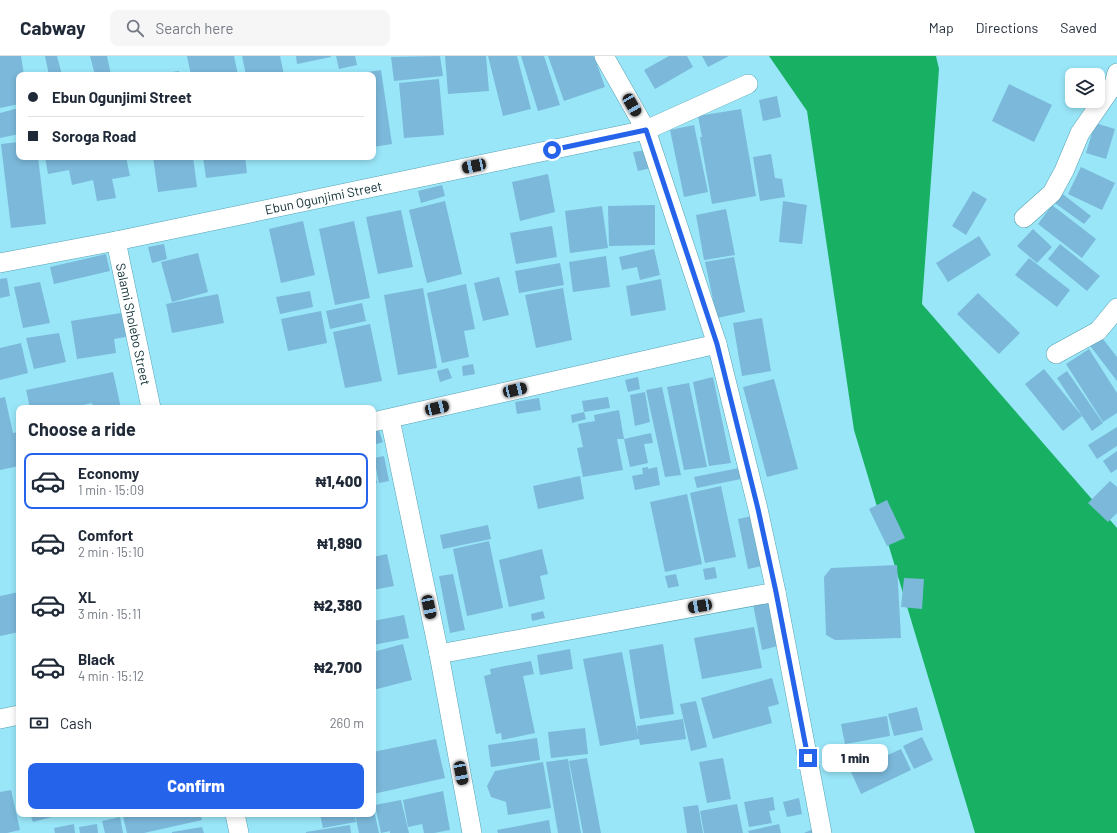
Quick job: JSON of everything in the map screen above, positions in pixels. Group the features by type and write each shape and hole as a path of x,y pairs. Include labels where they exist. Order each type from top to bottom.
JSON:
{"street":[{"path":"604,56 646,130 717,344 758,509 776,592 822,833"},
{"path":"1024,218 1052,193 1064,171 1080,133 1114,84 1117,73"},
{"name":"Ebun Ogunjimi Street","path":"0,264 646,130 748,84"},
{"name":"Salami Sholebo Street","path":"116,241 150,405"},
{"path":"1056,354 1098,331 1117,308"},
{"path":"472,833 439,654 382,420 717,344"},
{"path":"439,654 776,592"},
{"path":"0,719 16,716"},
{"path":"236,817 239,833"}],"green space":[{"path":"769,56 936,56 939,69 922,304 1117,528 1117,833 975,833 854,430 807,111"}],"building":[{"path":"0,56 21,56 24,72 16,72 16,105 0,108"},
{"path":"45,56 57,56 61,72 48,72"},
{"path":"90,56 107,56 110,72 94,72"},
{"path":"187,56 234,56 237,72 190,72"},
{"path":"242,56 280,56 283,72 245,72"},
{"path":"296,56 331,56 331,57 297,64"},
{"path":"336,56 355,56 357,65 339,69"},
{"path":"440,56 443,76 394,81 391,57"},
{"path":"445,56 486,56 489,91 448,94"},
{"path":"488,56 517,56 531,109 503,116"},
{"path":"521,56 544,56 560,105 538,111"},
{"path":"548,56 594,56 605,87 564,101"},
{"path":"669,56 687,56 693,67 655,89 644,70"},
{"path":"702,56 729,56 708,67"},
{"path":"381,70 392,144 376,147 376,72 368,72"},
{"path":"439,79 444,135 404,138 399,83"},
{"path":"1009,84 1052,105 1034,142 992,121"},
{"path":"777,96 781,117 763,121 759,100"},
{"path":"16,109 16,135 0,138 0,113"},
{"path":"741,109 756,196 712,204 700,137 702,137 698,116"},
{"path":"1095,123 1115,129 1106,159 1086,153"},
{"path":"694,125 708,192 684,197 670,130"},
{"path":"16,142 16,160 38,160 46,224 11,228 1,144"},
{"path":"647,150 651,168 638,171 633,152"},
{"path":"771,154 775,178 782,179 785,197 760,201 753,157"},
{"path":"46,160 127,160 130,176 112,179 116,198 97,201 93,180 72,185 69,170 48,174"},
{"path":"153,160 193,160 197,187 158,192"},
{"path":"203,160 245,160 247,173 206,178"},
{"path":"1081,167 1115,183 1102,210 1068,194"},
{"path":"548,174 555,212 520,221 512,182"},
{"path":"442,185 445,196 421,203 418,191"},
{"path":"973,191 987,199 966,235 952,226"},
{"path":"1060,192 1091,216 1084,224 1052,201"},
{"path":"445,201 462,274 427,283 409,210"},
{"path":"783,201 807,205 802,244 779,242"},
{"path":"655,205 655,245 609,246 608,206"},
{"path":"1052,205 1096,239 1082,258 1038,224"},
{"path":"602,206 608,248 570,253 565,211"},
{"path":"726,209 735,255 704,260 696,215"},
{"path":"401,210 413,267 378,274 366,217"},
{"path":"303,221 315,275 281,283 269,229"},
{"path":"354,221 370,298 335,305 319,229"},
{"path":"552,226 557,257 516,264 510,233"},
{"path":"1033,229 1052,247 1037,263 1017,246"},
{"path":"979,236 991,255 948,282 936,263"},
{"path":"164,244 167,259 152,263 148,247"},
{"path":"1060,244 1100,276 1087,291 1048,259"},
{"path":"654,249 660,275 640,280 637,267 622,270 619,257"},
{"path":"198,253 208,292 172,302 161,262"},
{"path":"106,254 110,271 54,284 50,267"},
{"path":"606,256 610,287 573,292 569,262"},
{"path":"734,257 745,312 717,318 705,262"},
{"path":"1029,258 1070,290 1057,307 1015,275"},
{"path":"560,263 564,285 519,293 515,271"},
{"path":"499,277 509,315 483,321 474,283"},
{"path":"7,278 10,296 0,298 0,279"},
{"path":"661,279 666,310 631,316 626,286"},
{"path":"40,282 50,323 23,328 14,287"},
{"path":"466,284 475,329 464,331 469,357 442,363 427,293"},
{"path":"423,288 437,368 398,375 384,295"},
{"path":"563,288 572,340 536,348 525,295"},
{"path":"310,291 313,307 280,314 276,297"},
{"path":"978,293 1020,333 999,354 957,314"},
{"path":"218,294 224,323 172,333 166,304"},
{"path":"362,303 366,321 330,329 326,311"},
{"path":"321,311 327,343 288,351 281,319"},
{"path":"127,312 131,336 114,339 116,353 77,359 71,321"},
{"path":"762,318 771,371 742,376 733,323"},
{"path":"370,324 382,381 345,388 333,332"},
{"path":"59,333 66,362 34,369 26,338"},
{"path":"1099,334 1117,357 1117,381 1088,343"},
{"path":"21,343 28,373 0,380 0,348"},
{"path":"1089,349 1117,393 1117,413 1103,422 1066,364"},
{"path":"473,364 475,374 463,376 462,366"},
{"path":"448,368 452,378 440,382 437,371"},
{"path":"1044,369 1082,416 1063,431 1025,384"},
{"path":"1067,371 1103,423 1092,431 1057,378"},
{"path":"113,372 120,405 92,405 92,403 84,405 29,405 26,390"},
{"path":"638,377 640,389 628,392 625,380"},
{"path":"713,377 731,463 709,466 693,382"},
{"path":"774,379 798,469 767,477 743,387"},
{"path":"689,383 707,467 684,470 667,387"},
{"path":"662,387 681,475 665,477 646,390"},
{"path":"645,392 650,422 635,426 630,395"},
{"path":"5,397 13,433 16,432 16,467 0,470 0,398"},
{"path":"608,397 610,408 584,412 582,401"},
{"path":"539,398 541,410 517,414 515,402"},
{"path":"619,410 624,439 617,439 623,470 583,477 577,448 583,447 578,424 595,421 594,415"},
{"path":"584,412 586,419 572,423 571,415"},
{"path":"1117,427 1117,446 1097,459 1088,445"},
{"path":"376,428 378,428 383,442 376,444"},
{"path":"651,433 653,443 644,444 648,463 630,467 624,439"},
{"path":"1117,451 1117,469 1111,473 1103,461"},
{"path":"384,456 389,481 379,483 376,468 376,458"},
{"path":"648,467 648,469 657,467 660,485 635,490 632,476 643,474 642,468"},
{"path":"739,468 741,479 697,488 694,477"},
{"path":"580,476 584,499 538,509 533,486"},
{"path":"1110,481 1117,487 1117,513 1108,522 1088,503"},
{"path":"721,486 736,557 705,563 690,493"},
{"path":"687,494 702,564 665,572 650,502"},
{"path":"887,500 905,538 887,546 869,509"},
{"path":"752,516 762,566 748,569 738,519"},
{"path":"488,525 491,539 443,549 440,535"},
{"path":"489,541 503,608 467,616 453,549"},
{"path":"542,549 548,574 540,576 545,599 509,607 499,560"},
{"path":"387,554 394,586 376,589 376,556"},
{"path":"897,565 901,638 835,640 826,635 824,577 831,568"},
{"path":"715,567 717,578 705,580 703,569"},
{"path":"453,574 465,630 450,633 439,576"},
{"path":"676,574 679,586 668,588 665,576"},
{"path":"904,578 924,579 922,609 901,607"},
{"path":"16,593 16,633 0,636 0,596"},
{"path":"769,601 778,646 762,650 753,604"},
{"path":"543,611 545,618 532,621 531,614"},
{"path":"404,615 409,638 376,644 376,620"},
{"path":"754,627 762,668 702,679 694,638"},
{"path":"403,644 412,680 376,689 376,651"},
{"path":"663,644 674,714 640,719 629,650"},
{"path":"570,649 573,669 540,675 537,655"},
{"path":"622,652 638,736 637,726 683,719 686,739 640,745 639,739 600,746 583,659"},
{"path":"531,661 534,674 523,676 535,733 502,740 501,733 496,734 484,676 491,674 490,669"},
{"path":"772,678 779,704 768,707 772,723 713,739 701,698"},
{"path":"696,701 707,747 691,751 680,704"},
{"path":"917,707 923,730 894,736 888,714"},
{"path":"887,716 890,736 845,744 841,724"},
{"path":"585,728 588,754 551,758 548,732"},
{"path":"922,737 933,760 914,769 903,746"},
{"path":"537,738 540,760 491,767 488,745"},
{"path":"436,739 445,778 376,793 376,751"},
{"path":"901,749 911,770 861,794 851,772"},
{"path":"587,758 601,833 583,833 569,761"},
{"path":"723,758 731,799 707,803 699,762"},
{"path":"568,759 581,833 558,833 546,762"},
{"path":"543,762 551,808 508,815 506,802 491,797 487,786 495,771"},
{"path":"11,790 20,830 0,833 0,792"},
{"path":"443,791 450,830 424,833 422,824 408,827 403,800"},
{"path":"773,797 775,810 769,811 772,823 749,827 744,802"},
{"path":"799,798 802,814 787,817 783,802"},
{"path":"401,800 409,833 390,833 390,831 381,833 376,805"},
{"path":"737,804 743,833 704,833 700,811"},
{"path":"698,805 703,833 687,833 683,807"},
{"path":"31,817 52,817 33,822"},
{"path":"120,817 123,833 105,833 102,821"},
{"path":"123,817 201,817 202,820 144,833 127,833"},
{"path":"321,817 355,817 356,822 323,828"},
{"path":"356,817 375,817 379,833 359,833"},
{"path":"549,820 551,833 498,833 497,830"},
{"path":"74,824 75,833 55,833 54,828"},
{"path":"97,824 98,833 80,833 79,827"},
{"path":"779,824 781,833 749,833 748,831"},
{"path":"350,825 351,833 306,833 306,832"},
{"path":"202,827 204,833 172,833 172,832"},
{"path":"815,828 817,833 804,833"}],"route":[{"path":"552,150 646,130 717,344 758,509 776,592 808,758"}]}
